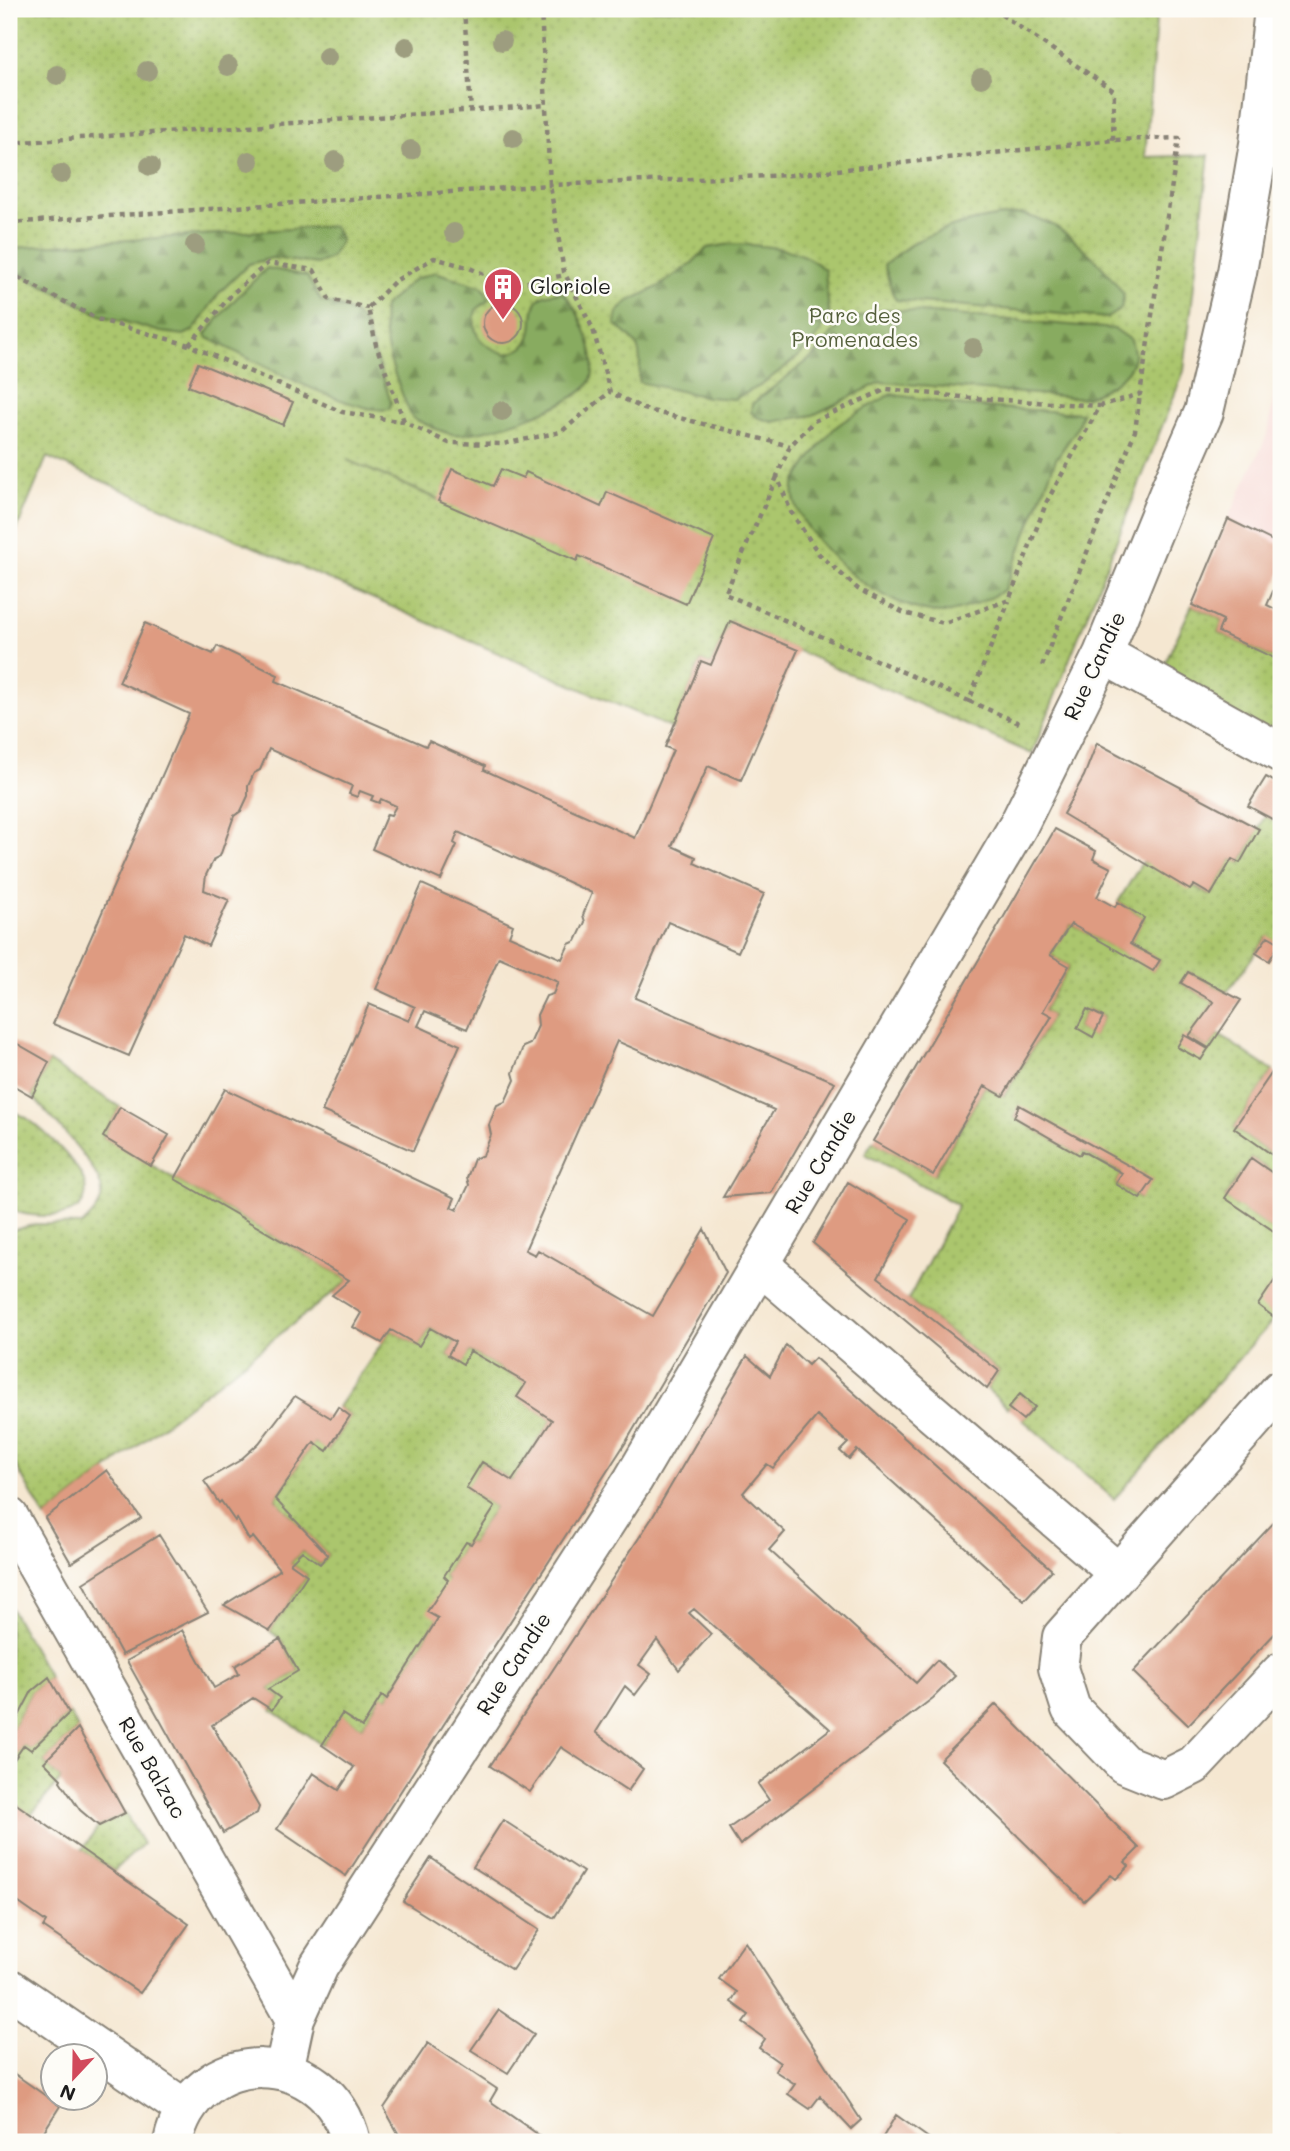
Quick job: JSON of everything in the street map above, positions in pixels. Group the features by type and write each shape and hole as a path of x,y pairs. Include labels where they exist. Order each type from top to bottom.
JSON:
{"street":[{"name":"Rue Candie","path":"284,2070 295,2020 320,1966 633,1480 1018,825 1103,653 1204,412 1237,272 1259,144 1274,9"},
{"path":"1103,653 1281,753"},
{"path":"760,1265 1117,1572"},
{"path":"1281,1389 1062,1637 1058,1668 1071,1709 1124,1763 1164,1780 1194,1765 1281,1672"},
{"name":"Rue Balzac","path":"9,1517 295,2020"},
{"path":"9,1988 179,2125 196,2095 208,2085 229,2074 252,2068 284,2070 301,2076 330,2097 340,2112 351,2142"}],"path":[{"path":"464,9 471,111"},
{"path":"541,9 550,185 566,275 593,328 610,392 644,409 790,446"},
{"path":"993,9 1114,91 1113,141"},
{"path":"9,143 547,104"},
{"path":"9,223 550,185 791,175 1113,141 1179,138 1135,431 1040,672"},
{"path":"368,308 395,281 433,258 467,267 511,285 566,275"},
{"path":"189,345 233,293 268,263 313,271 329,299 368,308"},
{"path":"9,273 100,320 189,345 342,412 404,422 449,443 503,444 561,432 610,392"},
{"path":"368,308 376,345 404,422"},
{"path":"1019,723 725,594 790,446 814,421 887,389 971,398 1100,406 1140,394"},
{"path":"969,701 1046,501 1100,406"},
{"path":"778,476 790,512 820,554 858,589 904,613 944,623 1009,600"}],"shaded area":[{"path":"1281,344 1281,545 1228,519 1268,433"}],"green space":[{"name":"Parc des Promenades","path":"9,9 1157,9 1145,157 1209,155 1184,371 1032,754 730,621 711,665 701,661 673,729 47,457 9,548","holes":["347,460 578,558 577,560"]},
{"path":"1022,214 1054,226 1085,250 1124,294 1121,309 1107,318 896,300 884,265 907,247 954,226"},
{"path":"334,226 341,240 331,258 317,264 272,258 249,264 219,293 194,330 184,335 161,332 101,315 13,270 9,264 9,249 25,247"},
{"path":"731,244 792,251 825,270 829,313 818,336 798,357 760,386 734,399 707,397 639,382 638,348 615,324 617,313 627,302 658,287 692,263 707,248"},
{"path":"267,268 307,276 321,301 356,315 365,326 391,402 390,409 374,409 327,395 208,338 206,335 220,317"},
{"path":"435,272 483,287 489,299 476,310 477,333 484,343 506,354 520,349 529,340 536,304 540,298 564,293 582,323 591,348 593,372 590,382 582,391 548,409 482,431 452,434 412,418 387,349 384,306 413,280"},
{"path":"885,309 1115,329 1131,340 1134,357 1121,378 1085,398 881,382 813,415 772,422 751,412 752,404 815,355 842,322"},
{"path":"891,394 962,406 1082,413 1076,430 1056,459 1004,590 991,597 944,613 924,611 903,604 865,584 842,566 817,540 798,510 794,496 795,483 827,437 855,414"},
{"path":"1192,605 1223,620 1218,632 1274,658 1281,655 1281,744 1159,676"},
{"path":"1265,816 1281,824 1280,943 1267,937 1227,992 1188,972 1181,983 1214,1002 1190,1037 1209,1048 1218,1034 1273,1071 1234,1128 1281,1161 1281,1170 1277,1176 1251,1158 1225,1197 1281,1236 1281,1276 1275,1318 1114,1499 1023,1420 1035,1407 1021,1394 1008,1408 987,1389 999,1371 908,1300 958,1205 865,1154 873,1141 934,1175 985,1086 1004,1096 1052,1016 1043,1011 1069,966 1050,955 1071,924 1153,970 1160,960 1130,944 1143,918 1118,902 1143,861 1211,895 1232,859 1241,863","holes":["1087,1009 1103,1017 1093,1036 1077,1028","1019,1106 1152,1180 1139,1199 1116,1184 1122,1173 1082,1151 1079,1154 1014,1117"]},
{"path":"49,1062 120,1107 103,1137 349,1280 45,1518 9,1453 9,1231 37,1224 82,1225 102,1198 100,1182 93,1170 62,1129 32,1096"},
{"path":"9,1110 35,1124 61,1149 82,1176 85,1197 79,1206 70,1212 44,1216 9,1209"},
{"path":"430,1328 455,1342 448,1355 462,1363 470,1351 526,1383 518,1397 552,1420 512,1481 482,1462 467,1488 495,1507 471,1544 466,1542 444,1576 448,1580 438,1618 387,1699 381,1696 362,1727 342,1715 322,1745 272,1710 280,1698 268,1689 298,1671 280,1639 270,1631 307,1575 290,1563 302,1551 320,1564 328,1555 275,1499 314,1442 328,1450 350,1416 338,1407 391,1330 419,1346"},
{"path":"9,1605 49,1677 32,1691 9,1735"},
{"path":"69,1713 78,1728 44,1762 61,1779 31,1815 9,1799 9,1767 24,1745 31,1750"},
{"path":"125,1813 143,1844 114,1871 82,1850 99,1826"}],"building":[{"name":"Gloriole","path":"503,303 517,309 523,323 517,337 503,343 489,337 483,323 489,309"},
{"path":"198,363 293,402 283,425 188,386"},
{"path":"452,469 493,486 501,469 523,478 526,472 601,507 607,492 714,539 686,604 579,556 577,561 438,501"},
{"path":"1228,519 1281,545 1281,573 1267,605 1281,612 1281,655 1274,658 1218,632 1223,620 1192,605"},
{"path":"730,621 798,650 741,780 708,766 672,846 696,857 694,863 764,894 738,952 668,922 635,998 835,1082 771,1193 723,1197 774,1110 617,1041 525,1250 535,1255 538,1250 653,1316 704,1229 726,1273 626,1442 346,1876 277,1829 313,1773 339,1790 354,1767 322,1745 342,1714 362,1727 382,1695 387,1699 438,1618 427,1612 448,1580 444,1576 466,1542 471,1544 495,1507 466,1488 482,1462 512,1481 552,1420 517,1397 526,1383 470,1351 463,1364 448,1355 455,1342 430,1328 419,1346 391,1330 382,1343 353,1327 361,1313 332,1295 349,1280 175,1179 225,1089 455,1198 451,1207 457,1210 469,1185 467,1178 474,1159 483,1155 491,1135 489,1125 497,1105 505,1102 515,1080 513,1073 523,1047 530,1044 538,1026 537,1015 546,996 553,994 558,982 499,957 467,1029 425,1011 418,1026 460,1045 413,1151 322,1111 369,1004 409,1021 415,1007 376,989 422,884 513,925 509,936 562,959 569,944 576,941 585,922 583,915 592,893 458,832 454,843 457,845 441,880 372,849 387,814 391,815 396,806 381,799 379,803 371,800 373,796 360,791 357,797 349,794 352,786 269,749 260,770 254,773 248,786 248,796 241,811 234,816 220,856 214,859 206,875 204,890 229,900 208,946 184,934 129,1056 53,1024 189,714 119,682 145,623 213,654 217,646 278,675 276,681 426,746 429,741 485,766 484,770 635,838 673,750 665,747 701,661 711,665"},
{"path":"1097,743 1259,829 1240,863 1232,859 1211,895 1194,885 1190,890 1063,814 1084,776"},
{"path":"1266,777 1281,785 1281,824 1248,806"},
{"path":"1055,829 1096,851 1093,859 1111,868 1097,897 1115,907 1118,902 1144,918 1130,944 1160,960 1153,971 1071,924 1050,955 1069,966 1043,1011 1052,1016 1003,1096 985,1086 933,1175 873,1141"},
{"path":"1268,936 1280,943 1269,961 1256,953"},
{"path":"1188,972 1241,1000 1209,1048 1189,1036 1214,1002 1181,983"},
{"path":"1087,1009 1103,1017 1093,1037 1077,1028"},
{"path":"1184,1035 1208,1049 1201,1060 1177,1047"},
{"path":"9,1039 49,1062 32,1096 9,1083"},
{"path":"1273,1071 1281,1077 1281,1161 1234,1128"},
{"path":"1019,1105 1153,1180 1140,1199 1116,1184 1122,1173 1082,1151 1080,1155 1014,1117"},
{"path":"120,1107 169,1135 151,1166 103,1137"},
{"path":"1251,1158 1277,1176 1281,1170 1281,1236 1225,1198"},
{"path":"848,1182 910,1219 878,1277 999,1371 987,1389 813,1243"},
{"path":"1279,1274 1281,1311 1275,1318 1258,1305"},
{"path":"786,1345 808,1365 815,1358 1052,1570 1024,1600 857,1450 849,1459 840,1451 848,1443 817,1416 773,1468 767,1464 743,1493 785,1532 769,1550 916,1683 937,1660 955,1676 933,1698 740,1845 729,1828 769,1800 758,1784 830,1729 694,1609 689,1613 711,1634 679,1670 657,1640 639,1665 651,1674 635,1695 625,1686 596,1732 643,1769 628,1791 561,1747 530,1792 490,1766 652,1518 747,1356 770,1376"},
{"path":"1020,1394 1035,1407 1023,1420 1008,1408"},
{"path":"295,1396 331,1418 338,1407 350,1416 327,1451 314,1442 275,1499 328,1555 320,1564 302,1551 290,1563 307,1575 270,1631 224,1605 280,1570 253,1537 249,1540 237,1519 235,1521 221,1501 219,1503 204,1481 239,1461 259,1443"},
{"path":"107,1470 141,1518 71,1563 45,1518"},
{"path":"1281,1515 1281,1627 1188,1725 1133,1672"},
{"path":"159,1535 208,1612 122,1655 83,1583"},
{"path":"182,1630 214,1688 239,1674 235,1666 280,1639 298,1671 268,1689 280,1698 272,1710 253,1698 212,1725 259,1807 257,1813 223,1833 127,1661"},
{"path":"49,1677 69,1713 31,1750 24,1745 9,1767 9,1735 32,1691"},
{"path":"996,1704 1139,1848 1125,1862 1129,1866 1116,1879 1111,1875 1084,1901 940,1760"},
{"path":"78,1728 125,1813 99,1826 80,1810 61,1779 44,1762"},
{"path":"9,1799 189,1924 140,1993 43,1927 46,1922 9,1896"},
{"path":"503,1820 583,1872 554,1918 473,1867"},
{"path":"431,1858 539,1930 512,1970 403,1901"},
{"path":"745,1942 861,2120 851,2129 820,2096 810,2109 788,2094 795,2084 775,2071 780,2063 759,2048 765,2039 743,2023 749,2015 731,2002 737,1992 719,1979"},
{"path":"499,2010 534,2034 508,2073 471,2050"},
{"path":"428,2043 497,2089 490,2101 549,2142 403,2142 384,2108"},
{"path":"9,2070 38,2090 38,2112 56,2112 37,2142 9,2142"},
{"path":"896,2115 930,2139 935,2142 880,2142"},
{"path":"1111,2134 1125,2142 1106,2142"}],"place":[{"name":"Gloriole","path":"503,321"}]}
